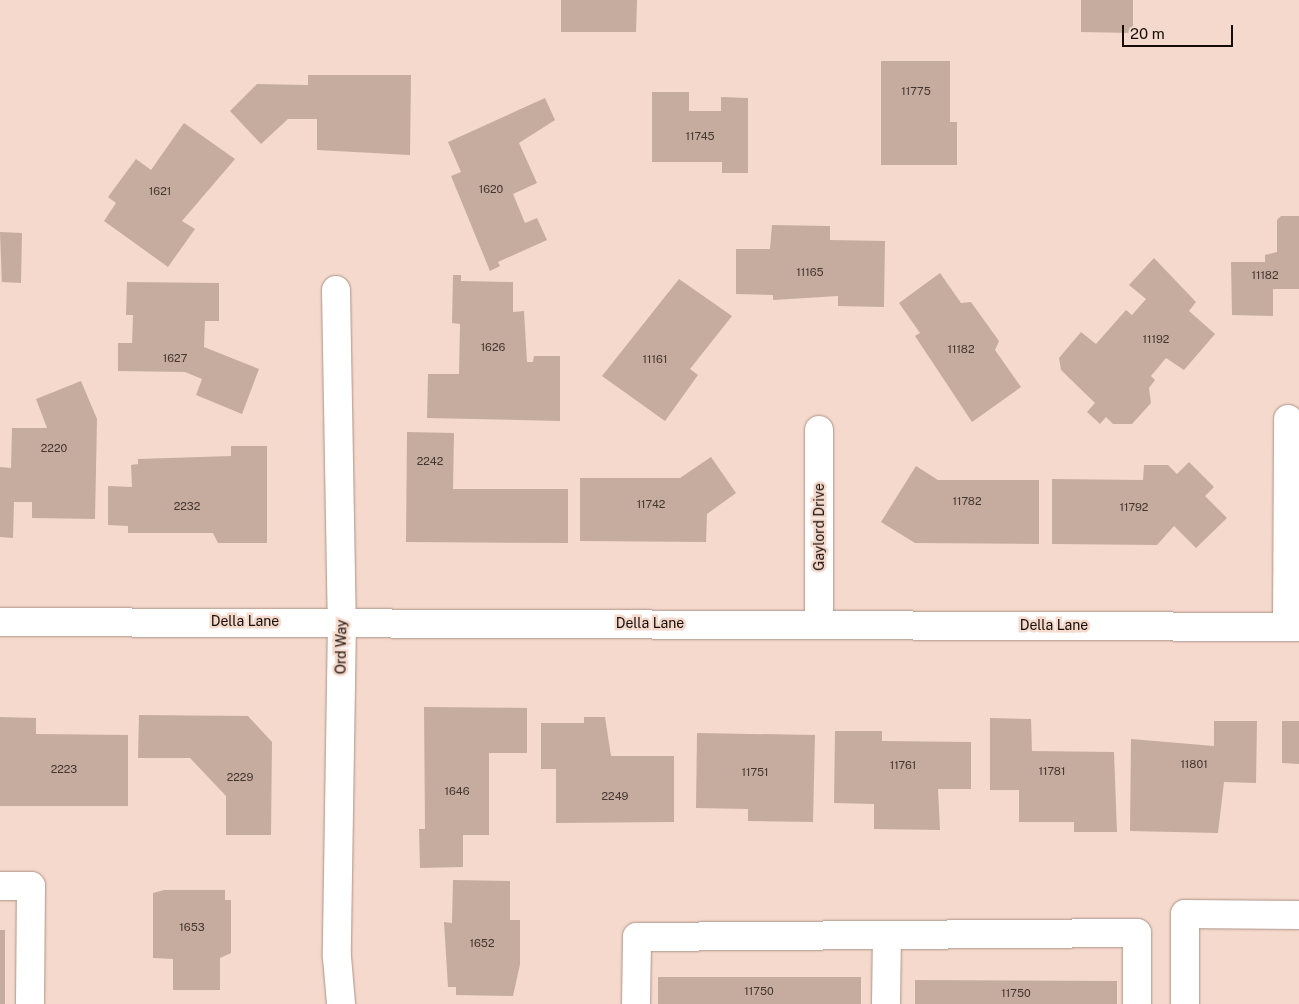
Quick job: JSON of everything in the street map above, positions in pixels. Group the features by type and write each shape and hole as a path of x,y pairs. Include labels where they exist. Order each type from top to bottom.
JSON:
{"street":[{"name":"Ord Way","path":"336,290 342,620 337,958 341,1004"},
{"path":"1288,419 1293,627"},
{"name":"Gaylord Drive","path":"818,624 819,430"},
{"name":"Della Lane","path":"0,622 342,620 1293,627"},
{"path":"0,886 31,886 30,1004"},
{"path":"1185,1004 1186,914 1299,915"},
{"path":"636,1004 637,937 1137,934 1137,1004"},
{"path":"886,1004 887,935"}],"building":[{"path":"561,0 637,0 636,32 561,32"},
{"path":"1081,0 1133,0 1133,33 1081,32"},
{"path":"881,61 950,61 950,122 957,122 957,165 881,165"},
{"path":"308,75 411,75 410,155 317,150 317,119 288,119 261,144 230,111 257,84 308,85"},
{"path":"652,92 689,92 689,111 721,111 721,97 748,98 748,173 722,173 722,162 652,162"},
{"path":"545,98 555,120 519,143 537,183 513,194 525,223 537,218 547,240 498,262 500,266 490,271 451,176 461,172 448,142"},
{"path":"184,123 235,159 182,221 195,229 168,267 104,221 116,203 108,197 136,159 151,170"},
{"path":"1281,216 1299,216 1299,289 1273,289 1273,316 1232,315 1231,262 1265,262 1265,255 1277,252 1277,220"},
{"path":"772,225 830,226 830,240 885,241 884,307 838,306 838,296 773,300 773,295 736,294 736,249 770,249"},
{"path":"0,232 22,233 21,283 2,282 2,288"},
{"path":"1154,258 1196,302 1189,311 1215,334 1184,370 1166,358 1151,376 1155,380 1149,388 1151,403 1132,424 1113,424 1106,417 1100,424 1087,412 1095,403 1061,370 1059,358 1081,332 1096,344 1126,310 1132,315 1146,299 1129,285"},
{"path":"940,273 961,303 971,302 999,341 995,350 1021,387 972,422 915,336 920,333 899,303"},
{"path":"453,275 461,275 461,281 513,282 513,312 524,311 527,362 533,362 534,356 560,356 560,421 427,418 428,374 459,374 460,324 452,323"},
{"path":"679,279 732,316 690,369 698,375 665,421 602,376"},
{"path":"127,282 219,283 219,321 205,321 204,347 259,369 242,414 196,395 202,379 185,372 118,371 118,343 132,343 133,315 126,315"},
{"path":"81,381 97,419 95,519 32,518 32,502 14,502 13,538 0,537 0,467 11,468 12,428 47,428 36,399"},
{"path":"407,432 454,433 453,489 568,489 568,543 406,542"},
{"path":"231,446 267,446 267,543 218,543 213,533 128,533 128,526 108,525 108,486 132,487 131,465 138,464 138,459 231,456"},
{"path":"711,457 736,493 707,514 706,542 580,541 580,478 680,478"},
{"path":"1189,462 1214,487 1205,496 1227,518 1196,548 1174,526 1157,545 1052,544 1052,479 1143,480 1144,465 1168,465 1177,474"},
{"path":"916,466 938,480 1039,480 1039,544 915,543 881,522"},
{"path":"424,707 527,708 527,753 489,753 489,835 463,835 463,867 420,868 419,829 425,829"},
{"path":"139,715 248,716 272,742 271,835 226,835 226,796 190,758 138,758"},
{"path":"0,717 36,718 36,734 128,735 128,806 0,806"},
{"path":"584,717 605,717 611,756 674,756 674,822 556,823 556,769 541,769 541,723 584,723"},
{"path":"990,718 1031,719 1032,751 1114,752 1117,832 1074,832 1074,822 1019,822 1019,790 990,790"},
{"path":"1214,721 1257,721 1256,783 1224,782 1218,833 1130,831 1131,739 1214,746"},
{"path":"1282,721 1299,721 1299,764 1282,763"},
{"path":"835,731 882,731 882,741 971,742 971,789 938,789 940,830 874,829 874,804 834,803"},
{"path":"697,733 815,735 813,822 748,821 748,809 696,808"},
{"path":"453,880 510,881 510,920 520,920 520,964 513,996 456,995 456,987 448,987 444,922 452,923"},
{"path":"164,890 225,890 225,900 231,900 231,953 220,958 220,990 173,990 173,959 153,958 153,893"},
{"path":"0,930 5,930 5,1004 0,1004"},
{"path":"658,977 861,977 861,1004 658,1004"},
{"path":"915,980 1117,981 1117,1004 915,1004"}]}
